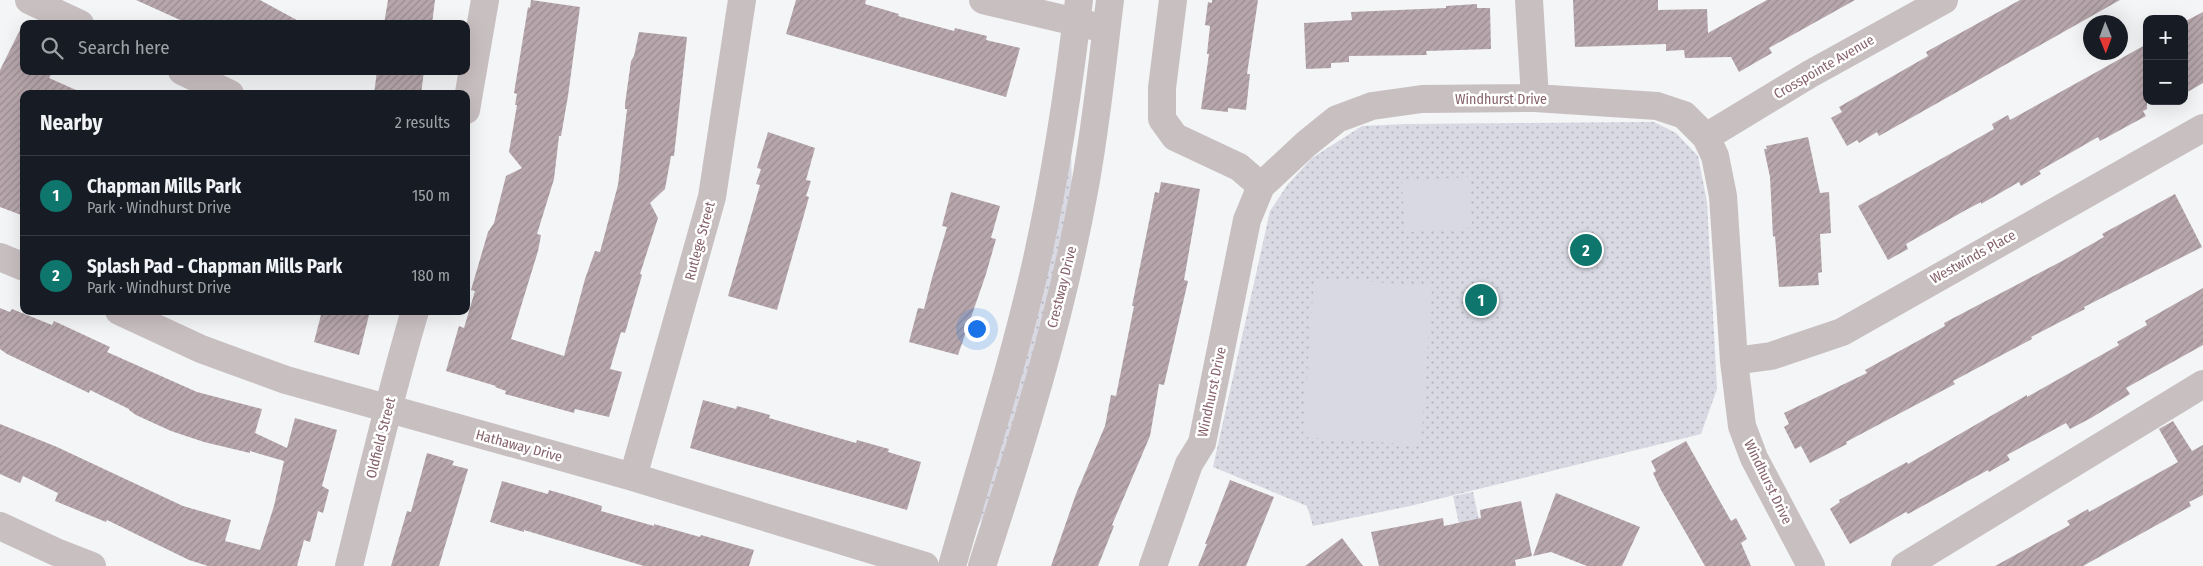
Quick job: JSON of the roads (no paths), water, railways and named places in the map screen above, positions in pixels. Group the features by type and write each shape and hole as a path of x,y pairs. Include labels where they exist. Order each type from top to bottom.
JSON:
{"street":[{"path":"29,0 72,20"},
{"path":"469,90 484,0"},
{"name":"Rutlege Street","path":"633,477 712,197 742,0"},
{"path":"983,0 1078,11 1106,29"},
{"name":"Crestway Drive","path":"982,566 1027,426 1068,266 1084,191 1110,0"},
{"path":"1173,0 1162,88 1162,120 1175,138 1239,168 1261,186"},
{"path":"1529,0 1535,98"},
{"name":"Crosspointe Avenue","path":"1706,136 1810,74 1944,0"},
{"path":"952,566 1012,356 1037,258 1067,104 1078,11"},
{"path":"190,75 222,90"},
{"name":"Windhurst Drive","path":"1153,566 1189,464 1202,443 1247,220 1261,186 1306,144 1337,120 1372,106 1422,99 1535,98 1657,106 1684,115 1706,136 1714,156 1723,196 1734,361 1738,409 1742,426 1754,458 1812,566"},
{"name":"Westwinds Place","path":"1734,361 1771,356 1842,332 2203,128"},
{"path":"0,256 20,265"},
{"name":"Hathaway Drive","path":"128,315 201,349 286,380 633,477 925,566"},
{"name":"Oldfield Street","path":"349,566 396,376 414,315"},
{"path":"1905,566 2203,384"},
{"path":"0,526 54,559 92,566"}],"place":[{"name":"Splash Pad - Chapman Mills Park","path":"1586,250"},
{"name":"Chapman Mills Park","path":"1481,300"}]}
